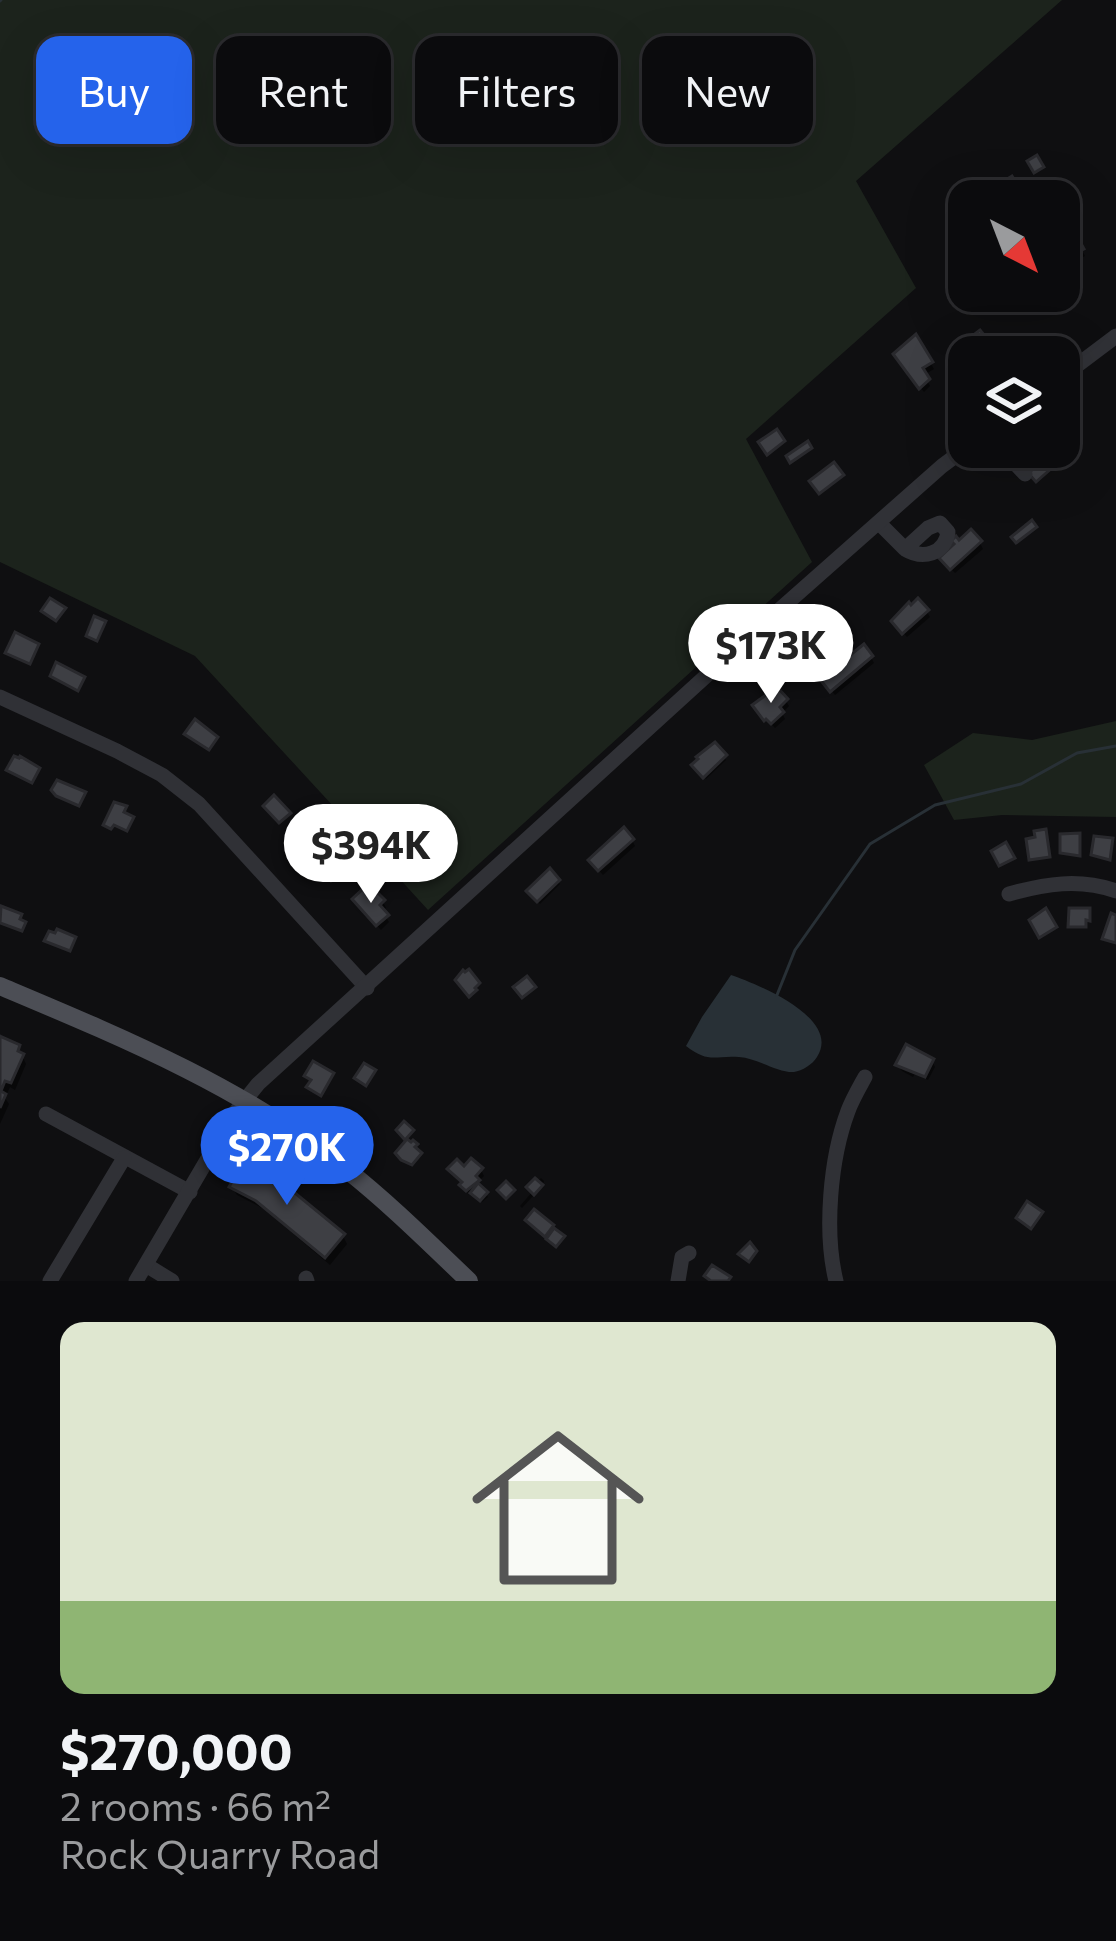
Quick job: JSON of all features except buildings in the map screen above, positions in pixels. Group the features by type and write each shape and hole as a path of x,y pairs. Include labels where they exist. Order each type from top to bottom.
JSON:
{"main road":[{"path":"0,986 143,1046 244,1100 346,1168 469,1281"}],"street":[{"path":"1080,363 1116,336"},
{"path":"1099,349 1113,361"},
{"path":"136,1281 244,1100 751,635 948,462"},
{"path":"1019,468 1025,474"},
{"path":"879,523 905,549"},
{"path":"0,697 117,751 199,804 367,988"},
{"path":"1009,894 1051,882 1100,885 1116,891"},
{"path":"836,1281 830,1249 834,1177 848,1110 865,1077"},
{"path":"46,1114 190,1192"},
{"path":"50,1281 124,1158"},
{"path":"678,1281 682,1257 689,1253"},
{"path":"146,1265 172,1281"}],"shaded area":[{"path":"0,0 1062,0 856,181 916,288 746,439 812,562 428,910 377,854 375,811 333,806 195,656 0,562"},
{"path":"1116,721 1116,817 1002,815 954,820 924,765 973,733 1032,740"},
{"path":"731,975 808,1016 822,1043 813,1062 788,1072 746,1058 707,1057 686,1046"}],"waterway":[{"path":"777,995 795,950 870,844 935,805 1021,784 1077,753 1116,746"}]}
